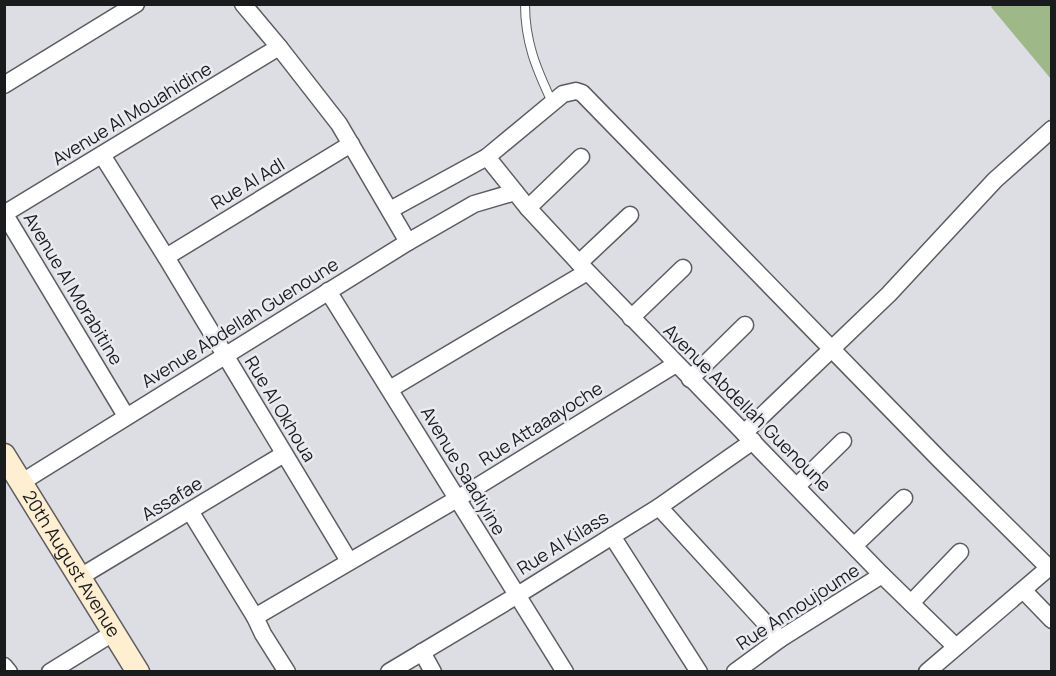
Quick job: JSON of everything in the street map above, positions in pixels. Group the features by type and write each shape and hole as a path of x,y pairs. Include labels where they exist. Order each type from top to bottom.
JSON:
{"street":[{"path":"4,85 136,4"},
{"path":"243,4 318,96 351,144 408,242"},
{"name":"Avenue Al Mouahidine","path":"5,213 279,47"},
{"path":"390,210 487,157 563,94 571,91 582,93 940,460 1050,566 927,672"},
{"name":"Rue Al Kilass","path":"389,672 659,507 748,437 832,348 889,294 995,180 1052,129"},
{"name":"Rue Al Adl","path":"166,257 351,144"},
{"name":"Rue Al Okhoua","path":"102,155 349,561"},
{"name":"Avenue Abdellah Guenoune","path":"487,157 528,208 583,268 882,575 956,647"},
{"path":"528,208 581,157"},
{"name":"Avenue Abdellah Guenoune","path":"11,469 126,416 408,242 474,204 515,192"},
{"name":"Avenue Al Morabitine","path":"5,213 126,416"},
{"path":"390,388 583,268 630,215"},
{"path":"631,318 683,268"},
{"name":"Avenue Saadiyine","path":"328,291 565,672"},
{"path":"690,379 745,326"},
{"name":"Rue Attaaayoche","path":"255,617 457,499 675,364"},
{"path":"797,486 843,441"},
{"name":"Assafae","path":"80,577 284,454"},
{"name":"20th August Avenue","path":"11,469 138,672"},
{"path":"855,545 904,498"},
{"path":"659,507 780,639"},
{"path":"190,511 287,672"},
{"path":"612,536 699,672"},
{"path":"911,603 960,552"},
{"name":"Rue Annoujoume","path":"735,672 780,639 882,575"},
{"path":"1023,590 1052,620"},
{"path":"50,672 113,633"},
{"path":"422,652 434,672"},
{"path":"4,666 9,672"}],"lane":[{"path":"525,4 528,43 535,65 552,102"}],"green space":[{"path":"994,5 1051,5 1051,79 991,7"}]}
